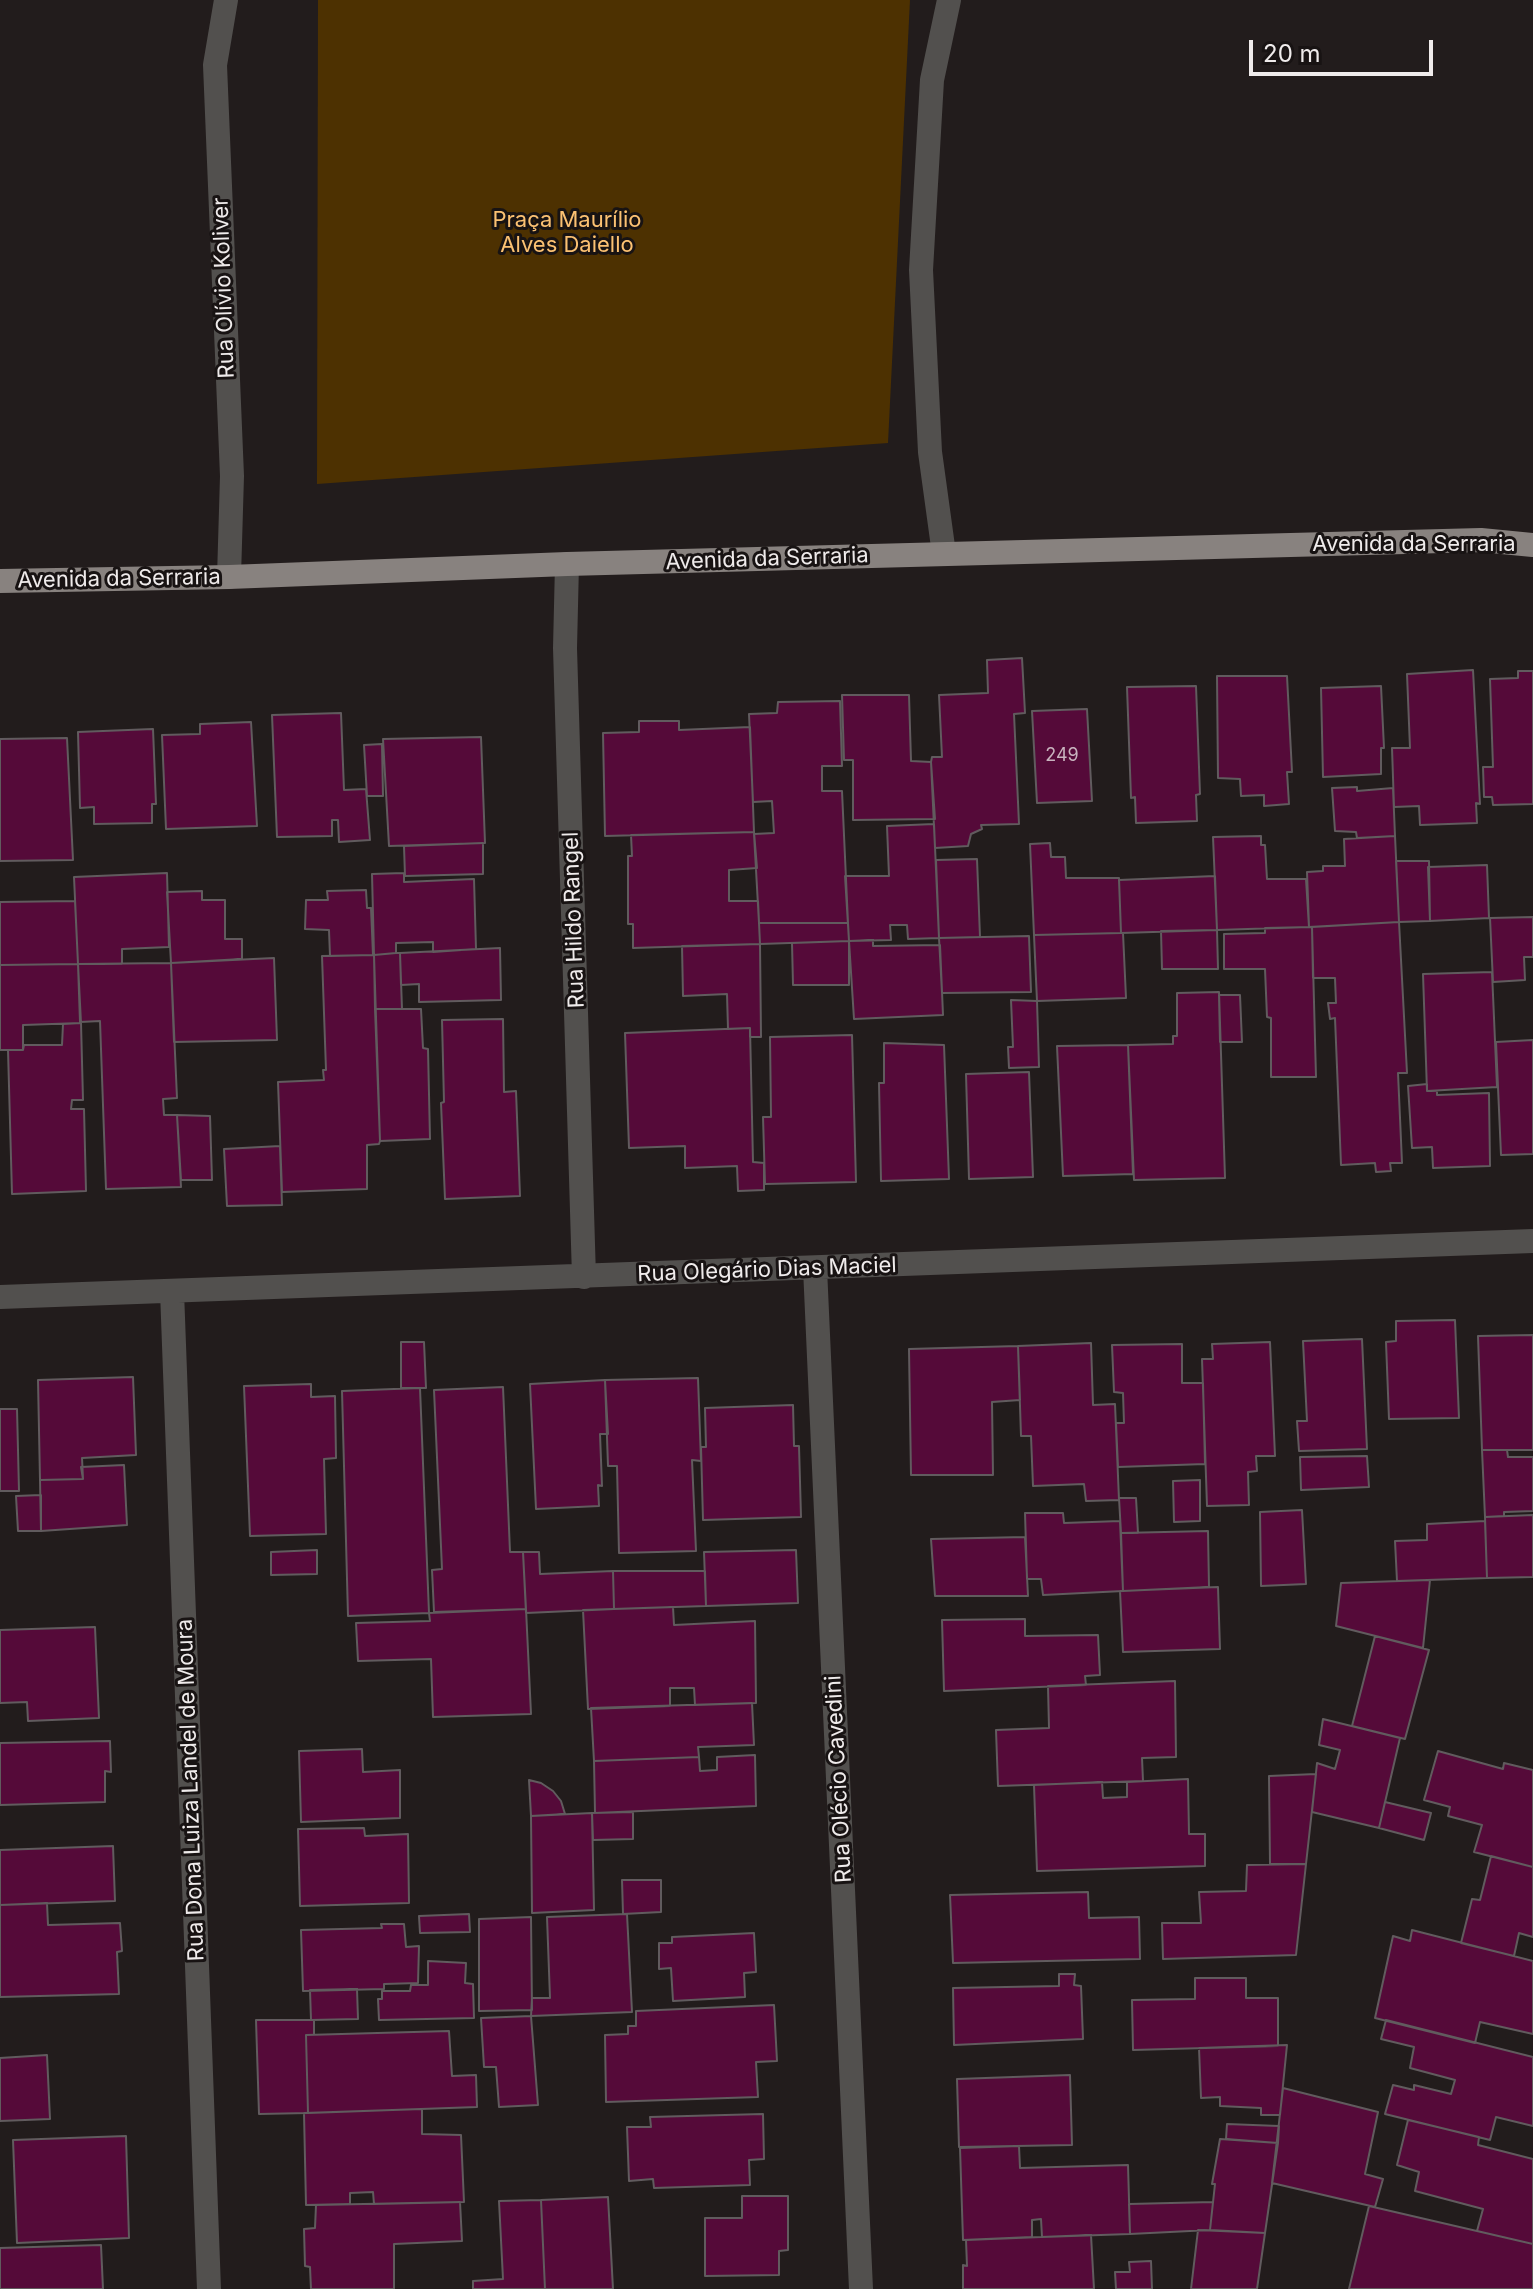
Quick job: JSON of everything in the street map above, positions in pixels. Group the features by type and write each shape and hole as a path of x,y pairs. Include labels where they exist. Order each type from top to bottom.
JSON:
{"main road":[{"name":"Avenida da Serraria","path":"0,581 1481,540 1533,545"}],"street":[{"name":"Rua Olívio Koliver","path":"226,0 215,65 232,476 229,577"},
{"path":"944,554 930,452 921,270 932,80 949,0"},
{"name":"Rua Hildo Rangel","path":"567,564 565,648 584,1277"},
{"name":"Rua Olegário Dias Maciel","path":"0,1297 1533,1241"},
{"name":"Rua Olécio Cavedini","path":"815,1268 861,2289"},
{"name":"Rua Dona Luiza Landel de Moura","path":"172,1291 209,2289"}],"green space":[{"name":"Praça Maurílio Alves Daiello","path":"318,0 910,0 888,443 317,484"}],"building":[{"path":"1022,658 1025,713 1014,714 1019,824 981,825 982,829 971,834 968,846 935,848 931,762 932,757 942,757 939,695 988,693 987,660"},
{"path":"1473,670 1480,804 1476,803 1477,823 1420,825 1419,806 1394,807 1392,748 1410,748 1407,674"},
{"path":"1518,671 1533,671 1533,804 1493,805 1492,797 1484,797 1483,767 1493,767 1490,679 1518,678"},
{"path":"1217,676 1287,676 1292,772 1287,772 1289,804 1264,806 1264,795 1241,796 1240,779 1218,778"},
{"path":"1196,686 1200,794 1196,795 1197,821 1136,823 1135,797 1131,798 1127,687"},
{"path":"1381,686 1384,748 1381,748 1381,774 1323,777 1321,688"},
{"path":"842,695 909,695 911,761 931,762 935,819 853,820 853,760 844,760"},
{"path":"840,701 842,766 822,766 822,791 842,791 848,923 759,923 754,834 774,833 772,801 753,802 749,714 777,713 778,702"},
{"path":"1087,709 1092,801 1037,803 1032,711"},
{"path":"341,713 344,790 366,789 370,840 339,842 338,820 332,820 332,836 277,837 272,715"},
{"path":"639,721 679,721 679,730 750,727 754,832 605,836 603,733 639,732"},
{"path":"251,722 257,826 166,829 162,735 200,734 200,724"},
{"path":"153,729 156,804 152,804 152,823 94,824 94,807 80,808 78,732"},
{"path":"481,737 485,843 389,846 383,739"},
{"path":"67,738 73,860 0,861 0,739"},
{"path":"382,744 383,796 367,796 364,745"},
{"path":"1357,787 1357,791 1393,788 1395,836 1357,838 1356,832 1335,831 1332,788"},
{"path":"934,824 939,938 908,939 907,925 890,925 891,940 849,941 845,876 889,876 887,826"},
{"path":"754,832 757,868 729,870 729,901 758,901 760,944 633,948 633,924 628,924 631,835"},
{"path":"1261,836 1261,845 1265,845 1267,879 1306,879 1309,927 1217,930 1213,837"},
{"path":"1395,836 1399,922 1309,927 1307,872 1323,871 1323,866 1345,866 1344,839"},
{"path":"483,843 483,874 405,876 404,846"},
{"path":"1050,843 1051,857 1065,857 1066,878 1119,878 1121,933 1034,935 1030,844"},
{"path":"977,859 980,937 939,938 936,860"},
{"path":"1396,861 1429,861 1430,921 1399,922"},
{"path":"1487,865 1489,918 1430,921 1428,867"},
{"path":"167,873 169,947 122,949 122,964 78,964 74,877"},
{"path":"404,873 404,882 474,879 476,949 433,952 433,942 396,943 396,953 374,955 372,874"},
{"path":"1215,876 1217,930 1121,933 1119,880"},
{"path":"366,890 367,908 371,908 373,955 330,956 329,930 305,929 306,900 328,900 327,891"},
{"path":"202,891 202,900 225,900 225,939 242,939 242,959 171,963 167,892"},
{"path":"75,901 78,964 0,965 0,902"},
{"path":"1533,917 1533,957 1524,957 1525,980 1493,982 1490,918"},
{"path":"1399,922 1407,1073 1398,1073 1402,1163 1390,1163 1391,1171 1376,1172 1375,1163 1341,1165 1335,1018 1330,1019 1328,1003 1336,1003 1335,978 1313,978 1312,927"},
{"path":"759,923 848,923 849,941 760,944"},
{"path":"1312,927 1316,1077 1271,1077 1271,1018 1267,1017 1265,969 1224,969 1224,934 1265,933 1265,928"},
{"path":"1217,930 1218,969 1162,969 1161,931"},
{"path":"1123,933 1126,998 1037,1001 1034,935"},
{"path":"1029,936 1031,992 942,993 939,938"},
{"path":"873,940 873,946 940,945 943,1015 854,1019 849,941"},
{"path":"849,941 849,985 793,985 792,943"},
{"path":"760,944 761,1037 750,1037 750,1028 728,1029 727,994 683,996 682,946"},
{"path":"500,948 501,1000 419,1002 419,984 401,985 400,953"},
{"path":"400,953 402,1009 375,1009 374,955"},
{"path":"374,955 380,1141 379,1144 367,1145 367,1189 282,1192 278,1082 324,1080 323,1070 326,1070 322,956"},
{"path":"274,958 277,1040 174,1042 171,963"},
{"path":"171,963 177,1098 163,1099 164,1115 177,1115 181,1187 106,1189 100,1021 80,1022 78,964"},
{"path":"78,964 81,1023 23,1025 23,1050 0,1050 0,965"},
{"path":"1492,972 1497,1087 1427,1091 1423,974"},
{"path":"1219,992 1225,1178 1134,1180 1128,1045 1173,1044 1173,1036 1177,1036 1177,993"},
{"path":"1219,995 1240,995 1242,1042 1220,1042"},
{"path":"1011,1000 1037,1001 1039,1067 1009,1068 1008,1047 1013,1047"},
{"path":"375,1009 421,1009 423,1048 428,1049 430,1139 380,1141"},
{"path":"503,1019 504,1092 516,1091 520,1196 445,1199 442,1020"},
{"path":"81,1023 83,1100 72,1100 71,1109 84,1109 86,1191 12,1194 8,1050 23,1050 24,1045 62,1045 63,1024"},
{"path":"750,1028 753,1162 764,1163 764,1190 738,1191 737,1166 685,1168 685,1146 629,1148 625,1033"},
{"path":"852,1035 856,1182 765,1184 763,1117 771,1117 770,1037"},
{"path":"1533,1040 1533,1154 1501,1155 1496,1042"},
{"path":"884,1043 944,1045 949,1179 881,1181 879,1083 884,1083"},
{"path":"1128,1045 1133,1174 1063,1176 1057,1046"},
{"path":"1029,1072 1033,1177 969,1179 966,1074"},
{"path":"1427,1084 1427,1091 1437,1091 1437,1095 1489,1093 1490,1166 1433,1168 1432,1147 1412,1148 1408,1086"},
{"path":"177,1115 210,1116 212,1180 181,1180"},
{"path":"280,1146 282,1205 227,1206 224,1149"},
{"path":"1455,1320 1459,1418 1389,1419 1386,1342 1396,1341 1396,1321"},
{"path":"1533,1335 1533,1450 1482,1450 1478,1336"},
{"path":"1362,1339 1367,1449 1299,1451 1297,1421 1307,1421 1303,1341"},
{"path":"401,1342 424,1342 426,1388 401,1388"},
{"path":"1270,1342 1275,1456 1256,1456 1257,1471 1248,1472 1249,1505 1207,1506 1202,1359 1213,1359 1212,1344"},
{"path":"1091,1343 1093,1405 1115,1404 1119,1500 1086,1501 1084,1484 1033,1486 1031,1436 1021,1436 1018,1346"},
{"path":"1182,1344 1182,1383 1203,1383 1205,1464 1118,1467 1116,1423 1124,1423 1123,1393 1114,1392 1112,1345"},
{"path":"1018,1346 1020,1400 992,1402 993,1475 911,1475 909,1349"},
{"path":"133,1377 136,1455 82,1458 83,1479 40,1480 38,1380"},
{"path":"698,1378 701,1461 692,1460 696,1551 619,1553 617,1466 608,1466 605,1380"},
{"path":"605,1380 608,1434 600,1434 602,1486 598,1485 599,1506 536,1509 530,1384"},
{"path":"311,1384 311,1397 335,1396 336,1458 324,1459 326,1534 250,1536 244,1386"},
{"path":"503,1387 510,1552 523,1552 526,1609 434,1612 432,1570 442,1569 434,1390"},
{"path":"420,1388 429,1613 348,1616 342,1391"},
{"path":"793,1405 794,1446 799,1446 801,1517 703,1520 701,1447 706,1447 705,1408"},
{"path":"0,1409 17,1409 19,1491 0,1491"},
{"path":"1482,1450 1507,1450 1508,1457 1533,1457 1533,1511 1504,1512 1504,1516 1485,1517"},
{"path":"1367,1456 1369,1487 1301,1490 1300,1457"},
{"path":"124,1465 127,1525 41,1531 40,1480 83,1479 81,1467"},
{"path":"1200,1480 1200,1521 1174,1522 1173,1481"},
{"path":"41,1495 41,1531 18,1531 16,1496"},
{"path":"1119,1498 1136,1498 1138,1533 1121,1533"},
{"path":"1302,1510 1306,1584 1261,1586 1260,1512"},
{"path":"1025,1513 1063,1513 1064,1523 1120,1521 1123,1591 1043,1595 1041,1579 1027,1579"},
{"path":"1533,1515 1533,1577 1487,1578 1485,1517"},
{"path":"1485,1521 1487,1578 1397,1581 1395,1541 1427,1540 1427,1524"},
{"path":"1208,1531 1209,1587 1123,1591 1121,1533"},
{"path":"1025,1537 1028,1596 935,1596 931,1539"},
{"path":"317,1550 317,1574 271,1575 271,1552"},
{"path":"796,1550 798,1603 706,1606 704,1552"},
{"path":"523,1552 539,1552 540,1574 613,1571 614,1609 526,1613"},
{"path":"613,1571 705,1571 706,1606 614,1609"},
{"path":"1430,1580 1423,1648 1336,1626 1341,1583"},
{"path":"1218,1587 1220,1649 1123,1652 1120,1591"},
{"path":"673,1607 674,1625 755,1621 756,1703 695,1705 694,1688 670,1688 670,1706 588,1709 583,1610"},
{"path":"526,1609 531,1714 433,1717 431,1659 358,1661 356,1623 430,1621 429,1613"},
{"path":"1025,1619 1025,1636 1098,1635 1100,1675 1085,1676 1086,1685 944,1691 942,1620"},
{"path":"95,1627 99,1718 28,1721 27,1702 0,1703 0,1630"},
{"path":"1375,1636 1429,1650 1405,1739 1352,1726"},
{"path":"1175,1681 1176,1757 1142,1758 1143,1781 998,1786 996,1730 1049,1728 1048,1686"},
{"path":"752,1703 754,1745 698,1747 699,1757 594,1761 591,1708"},
{"path":"1323,1719 1400,1738 1379,1828 1312,1812 1317,1763 1335,1769 1340,1750 1319,1745"},
{"path":"110,1741 111,1772 105,1771 105,1802 0,1805 0,1743"},
{"path":"362,1749 363,1772 400,1770 400,1818 301,1822 299,1751"},
{"path":"1438,1751 1503,1769 1504,1763 1533,1770 1533,1867 1474,1852 1482,1825 1448,1816 1450,1807 1424,1800"},
{"path":"755,1755 756,1806 595,1813 594,1761 699,1757 700,1771 717,1770 717,1757"},
{"path":"1316,1774 1306,1864 1270,1864 1269,1776"},
{"path":"1188,1779 1189,1834 1205,1834 1205,1866 1037,1871 1034,1785 1102,1782 1103,1798 1127,1797 1127,1782"},
{"path":"529,1780 553,1791 561,1801 565,1814 531,1816"},
{"path":"1385,1802 1431,1813 1424,1840 1379,1828"},
{"path":"633,1812 633,1839 593,1840 592,1813"},
{"path":"592,1813 594,1910 532,1913 531,1816"},
{"path":"364,1828 365,1836 408,1834 409,1903 300,1906 298,1829"},
{"path":"113,1846 115,1901 0,1905 0,1850"},
{"path":"1491,1856 1533,1867 1533,1937 1519,1933 1514,1956 1461,1943 1472,1899 1480,1900"},
{"path":"1306,1864 1296,1955 1163,1959 1162,1923 1201,1923 1199,1892 1246,1891 1247,1865"},
{"path":"622,1880 661,1880 661,1912 623,1914"},
{"path":"1088,1892 1089,1918 1139,1917 1140,1959 953,1963 950,1895"},
{"path":"47,1903 48,1925 120,1923 122,1951 117,1952 119,1994 0,1997 0,1905"},
{"path":"469,1914 470,1932 420,1933 419,1916"},
{"path":"627,1914 632,2012 531,2016 532,1998 550,1998 547,1917"},
{"path":"531,1917 532,2010 479,2011 479,1919"},
{"path":"381,1924 404,1924 406,1947 419,1946 418,1983 384,1984 384,1989 303,1991 301,1930 382,1928"},
{"path":"1412,1930 1533,1961 1533,2034 1480,2022 1475,2043 1375,2018 1393,1936 1410,1941"},
{"path":"754,1933 756,1972 744,1973 745,1997 673,2001 671,1968 659,1969 659,1943 672,1943 672,1937"},
{"path":"428,1961 466,1963 465,1983 473,1984 474,2018 379,2020 378,1999 382,1999 382,1991 410,1991 411,1985 428,1985"},
{"path":"1059,1974 1075,1974 1074,1985 1081,1986 1083,2039 954,2045 953,1988 1059,1986"},
{"path":"1195,1978 1246,1978 1246,1998 1278,1998 1278,2046 1133,2050 1132,2000 1195,1999"},
{"path":"357,1989 358,2019 311,2020 310,1990"},
{"path":"774,2005 777,2061 756,2062 758,2097 606,2102 605,2035 628,2034 628,2026 636,2026 636,2011"},
{"path":"531,2016 538,2105 499,2107 496,2067 484,2067 481,2018"},
{"path":"256,2020 314,2020 314,2035 306,2035 308,2113 259,2114"},
{"path":"1386,2020 1533,2057 1533,2126 1496,2117 1490,2140 1385,2114 1393,2085 1414,2090 1414,2085 1451,2094 1455,2080 1410,2068 1414,2047 1381,2039"},
{"path":"449,2031 452,2076 476,2075 477,2107 308,2113 306,2035"},
{"path":"1287,2045 1280,2115 1261,2115 1261,2108 1220,2106 1220,2097 1201,2098 1199,2048"},
{"path":"47,2055 50,2119 0,2121 0,2058"},
{"path":"1070,2075 1072,2145 959,2147 957,2079"},
{"path":"1283,2088 1378,2112 1365,2174 1383,2179 1375,2207 1272,2183"},
{"path":"422,2109 422,2134 461,2135 464,2202 374,2204 373,2192 350,2193 350,2204 306,2205 304,2113"},
{"path":"763,2114 764,2159 749,2160 750,2185 654,2188 653,2179 629,2181 627,2127 651,2127 650,2117"},
{"path":"1408,2120 1479,2137 1478,2145 1533,2159 1533,2244 1477,2231 1483,2209 1415,2191 1419,2172 1397,2165"},
{"path":"1227,2124 1279,2126 1278,2143 1226,2139"},
{"path":"126,2136 129,2238 17,2243 13,2140"},
{"path":"1220,2139 1278,2143 1265,2233 1210,2230 1215,2184 1212,2184"},
{"path":"1019,2146 1020,2168 1128,2165 1130,2234 1042,2237 1041,2219 1032,2220 1032,2237 963,2240 960,2148"},
{"path":"742,2196 788,2196 788,2250 779,2251 779,2275 705,2276 705,2218 742,2218"},
{"path":"608,2197 613,2289 545,2289 541,2200"},
{"path":"541,2200 545,2289 473,2289 473,2281 503,2279 499,2201"},
{"path":"460,2202 462,2241 394,2244 394,2289 311,2289 310,2267 305,2266 304,2229 315,2228 316,2205"},
{"path":"1213,2202 1210,2230 1130,2234 1129,2204"},
{"path":"1369,2206 1533,2244 1533,2289 1349,2289"},
{"path":"1198,2230 1265,2233 1257,2289 1191,2289"},
{"path":"1091,2235 1094,2289 963,2289 963,2265 967,2266 966,2240"},
{"path":"101,2245 103,2289 0,2289 0,2248"},
{"path":"1151,2261 1152,2289 1116,2289 1115,2272 1130,2272 1129,2262"}]}
